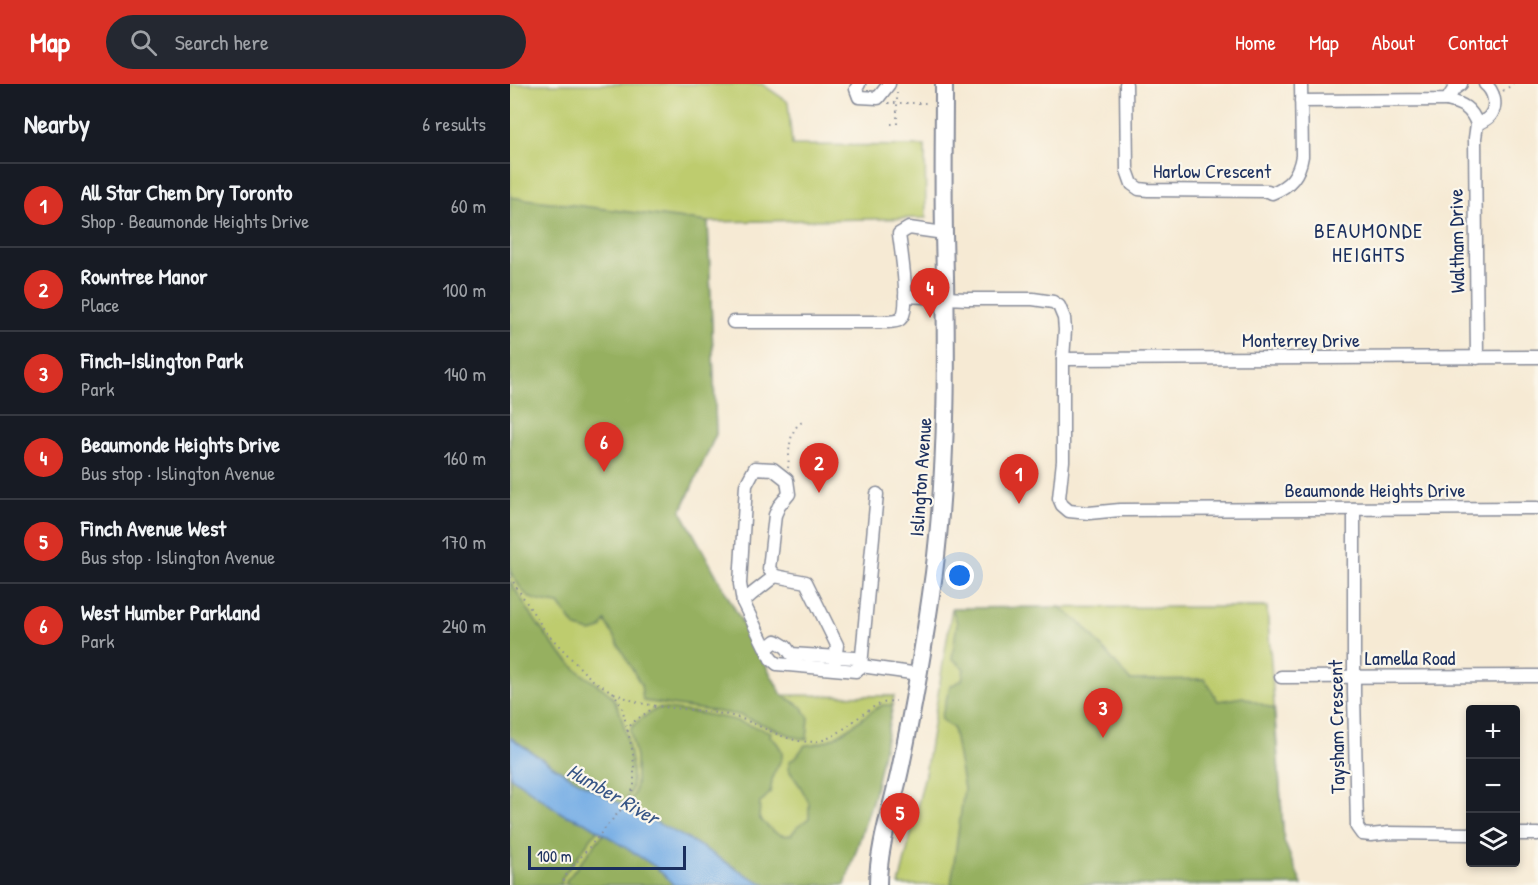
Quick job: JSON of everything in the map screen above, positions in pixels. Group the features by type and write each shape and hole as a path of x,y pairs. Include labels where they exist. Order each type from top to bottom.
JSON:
{"main road":[{"name":"Islington Avenue","path":"878,885 878,867 919,674 934,572 941,495 946,413 944,84"},
{"name":"Islington Avenue","path":"866,885 878,867"}],"street":[{"path":"859,84 856,90 859,97 878,98 889,84"},
{"name":"Harlow Crescent","path":"1126,84 1127,170 1132,184 1139,189 1148,190 1268,191 1272,193 1284,189 1294,178 1300,166 1302,156 1301,84"},
{"path":"1447,100 1454,89 1461,84"},
{"path":"1301,101 1447,100 1461,103 1474,114 1477,124 1489,118 1494,108 1494,96 1485,84"},
{"name":"Waltham Drive","path":"1477,124 1475,149 1477,358"},
{"path":"733,322 899,321 904,316 905,296 899,234 909,228 944,233"},
{"path":"905,296 946,298"},
{"name":"Beaumonde Heights Drive","path":"946,298 1033,299 1053,302 1059,306 1064,318 1065,330 1064,461 1059,498 1062,505 1070,511 1089,513 1120,510 1538,508"},
{"name":"Monterrey Drive","path":"1064,359 1538,357"},
{"path":"755,468 772,469 787,480 789,494 775,515 769,569 775,576 806,582 837,645 835,664 777,664 771,659 743,602 740,584 746,485 755,468"},
{"path":"766,649 776,641 786,647 791,654 856,671 861,666 877,494"},
{"name":"Taysham Crescent","path":"1354,509 1354,677 1358,827 1362,834 1371,835 1389,833 1466,834"},
{"path":"743,602 775,576"},
{"path":"861,666 919,674"},
{"name":"Lamella Road","path":"1281,677 1538,676"},
{"path":"1520,834 1538,834"}],"path":[{"path":"891,124 897,124 897,84"},
{"path":"883,103 927,103"},
{"path":"787,484 791,436 801,422 805,421"},
{"path":"510,577 545,632 584,672 614,693 642,703 735,717 790,738 811,742 836,734 880,704 896,701"},
{"path":"563,885 566,874 629,800 634,786 633,753 622,707 614,693"},
{"path":"627,731 632,723 656,706"}],"green space":[{"path":"510,84 762,84 788,102 792,145 925,146 926,218 708,222 716,434 681,511 782,695 894,696 874,795 845,885 510,885"},
{"path":"510,197 708,222 716,434 681,511 782,695 802,707 809,718 807,739 798,738 739,715 643,701 641,685 605,621 601,629 591,632 576,628 559,604 533,599 524,593 510,571"},
{"path":"510,581 545,635 580,672 609,694 616,705 625,729 632,771 631,791 619,805 580,784 510,737"},
{"path":"1060,607 1084,626 1130,680 1205,679 1218,701 1243,697 1274,709 1284,841 1302,885 951,885 964,789 953,728 941,719 950,686 962,680 964,669 952,658 957,623 952,608"},
{"path":"1267,607 1284,841 1302,885 899,885 925,774 952,608"},
{"path":"883,705 893,705 874,795 845,885 767,885 753,879 690,840 625,808 634,794 636,784 636,757 630,731 632,727 659,708 698,713 731,719 771,732 770,736 782,751 782,758 773,775 770,793 760,803 759,818 777,833 791,835 809,818 809,803 788,769 790,761 805,745 834,738"},
{"path":"510,776 563,814 598,829 562,878 561,885 510,885"},
{"path":"604,833 656,867 674,885 567,885 566,881"}],"water":[{"path":"510,737 575,779 688,839 737,870 767,885 674,885 656,867 587,823 563,814 510,776"}],"place":[{"name":"Beaumonde Heights Drive","path":"930,318"},
{"name":"West Humber Parkland","path":"604,472"},
{"name":"Rowntree Manor","path":"819,493"},
{"name":"All Star Chem Dry Toronto","path":"1019,504"},
{"name":"Finch-Islington Park","path":"1103,738"},
{"name":"Finch Avenue West","path":"900,843"}],"district":[{"name":"BEAUMONDE HEIGHTS","path":"1369,242"}],"water label":[{"name":"Humber River","path":"613,794"}]}
